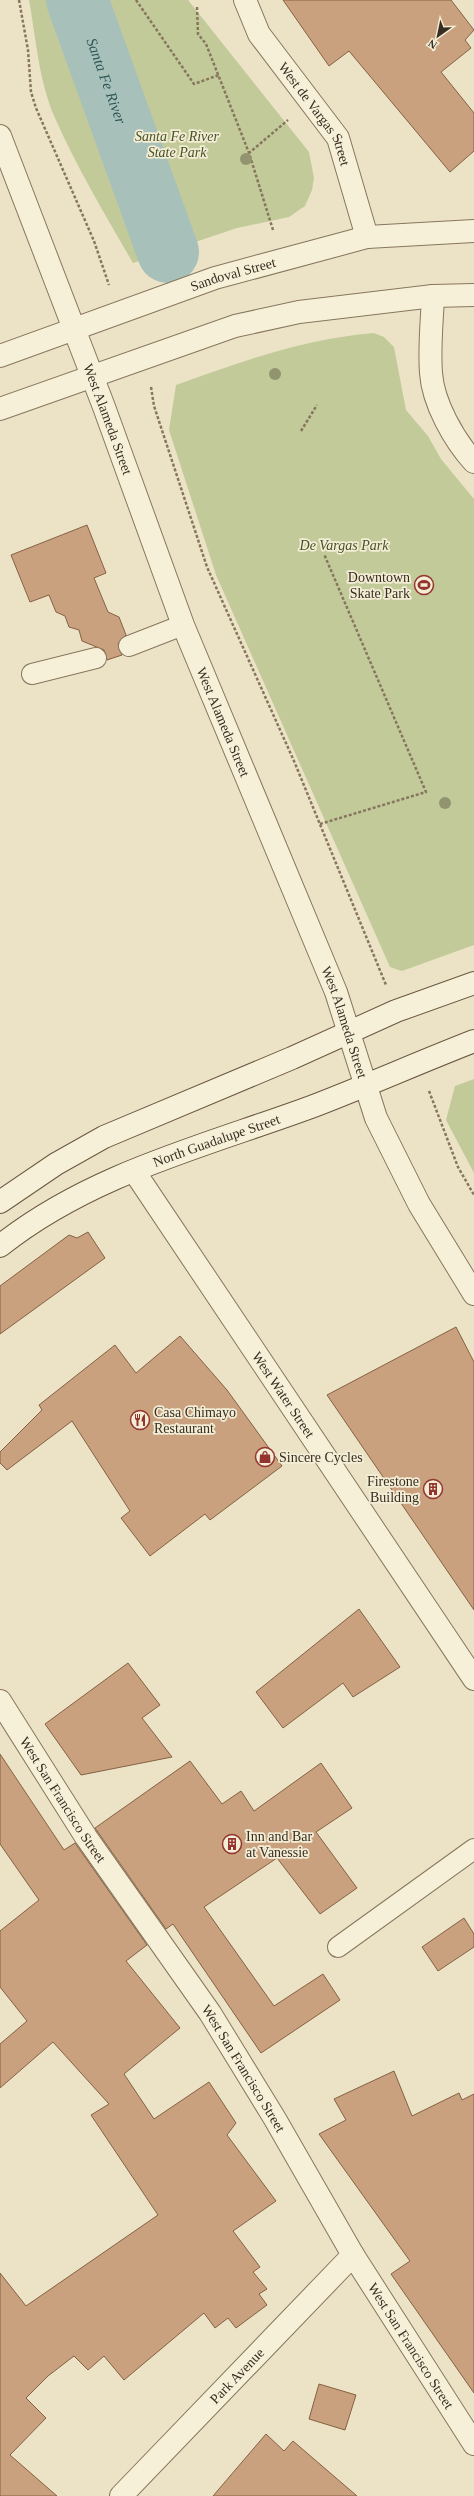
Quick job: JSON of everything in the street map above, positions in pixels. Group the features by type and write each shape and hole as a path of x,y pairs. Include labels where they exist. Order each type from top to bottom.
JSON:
{"street":[{"name":"West de Vargas Street","path":"246,0 259,34 338,138 367,237"},
{"name":"West Alameda Street","path":"0,136 92,376 183,625 336,992 376,1118 399,1167 443,1245 474,1294"},
{"name":"Sandoval Street","path":"0,356 215,278 367,237 474,231"},
{"path":"0,409 235,326 299,312 433,296 474,295"},
{"path":"433,296 431,374 442,413 461,448 474,462"},
{"path":"0,1202 56,1164 104,1137 422,1001 474,983"},
{"name":"North Guadalupe Street","path":"0,1246 21,1229 71,1199 134,1171 312,1106 474,1041"},
{"name":"West Water Street","path":"134,1171 472,1670"},
{"name":"West San Francisco Street","path":"0,1701 86,1837 210,2013 275,2119 352,2255 474,2444"},
{"name":"Park Avenue","path":"121,2496 352,2255"}],"lane":[{"path":"129,646 183,625"},
{"path":"32,674 96,658"},
{"path":"338,1947 474,1849"}],"path":[{"path":"19,0 28,50 31,92 36,108 94,241 104,272"},
{"path":"136,0 194,84 219,75"},
{"path":"197,6 198,34 206,44 249,153 273,230"},
{"path":"249,153 290,119"},
{"path":"152,388 154,406 207,567 294,762 382,976"},
{"path":"301,431 317,405"},
{"path":"319,824 426,792 324,554"},
{"path":"432,1096 458,1167 474,1195"}],"green space":[{"name":"Santa Fe River State Park","path":"29,0 188,0 309,152 314,178 312,190 305,206 289,217 237,228 133,263 82,173 55,118 45,90"},
{"name":"De Vargas Park","path":"374,333 384,337 394,347 406,410 428,436 441,459 474,499 474,945 402,971 390,967 216,575 169,430 176,385 274,352 323,340"},
{"path":"474,1079 474,1173 446,1120 455,1086"}],"building":[{"path":"283,0 451,0 474,30 465,40 471,48 441,72 474,113 474,151 450,172 349,51 329,66"},
{"path":"87,525 106,573 94,578 108,612 119,617 126,635 118,644 122,655 107,660 104,650 82,641 79,630 69,627 65,616 56,612 49,595 30,602 11,555"},
{"path":"88,1232 105,1258 0,1334 0,1286 69,1235 77,1238"},
{"name":"Firestone Building","path":"456,1327 474,1362 474,1610 327,1395"},
{"path":"180,1336 227,1390 282,1466 210,1520 205,1514 150,1556 121,1518 130,1511 72,1421 7,1470 0,1463 0,1452 42,1410 39,1405 115,1345 136,1373"},
{"path":"359,1609 400,1667 353,1697 343,1683 283,1728 256,1692"},
{"path":"128,1663 160,1705 142,1718 172,1757 81,1775 45,1724"},
{"path":"0,1754 64,1850 75,1843 147,1945 126,1961 180,2028 124,2074 154,2119 209,2082 236,2123 227,2135 276,2201 233,2231 260,2267 253,2272 267,2289 259,2294 267,2305 236,2328 228,2318 215,2328 204,2313 124,2380 104,2356 88,2370 74,2356 48,2376 26,2398 46,2418 10,2455 57,2496 0,2496 0,2273 26,2306 158,2215 91,2115 109,2104 53,2042 0,2088 0,2044 27,2021 0,1987 0,1931 39,1900 0,1844"},
{"path":"190,1761 222,1804 241,1791 254,1811 321,1763 352,1808 316,1832 357,1888 320,1914 277,1858 204,1907 274,2006 323,1974 340,2000 261,2053 173,1924 166,1929 95,1828"},
{"path":"464,1918 474,1934 474,1947 438,1971 422,1947"},
{"path":"394,2071 412,2116 459,2093 462,2100 474,2094 474,2393 391,2274 410,2261 319,2134 346,2120 334,2099"},
{"path":"319,2384 356,2395 345,2430 309,2419"},
{"path":"266,2434 284,2451 293,2441 357,2496 213,2496"}],"waterway":[{"name":"Santa Fe River","path":"77,0 168,252"}],"place":[{"name":"Downtown Skate Park","path":"424,585"},
{"name":"Casa Chimayo Restaurant","path":"140,1420"},
{"name":"Sincere Cycles","path":"265,1457"},
{"name":"Firestone Building","path":"433,1489"},
{"name":"Inn and Bar at Vanessie","path":"232,1844"}]}
